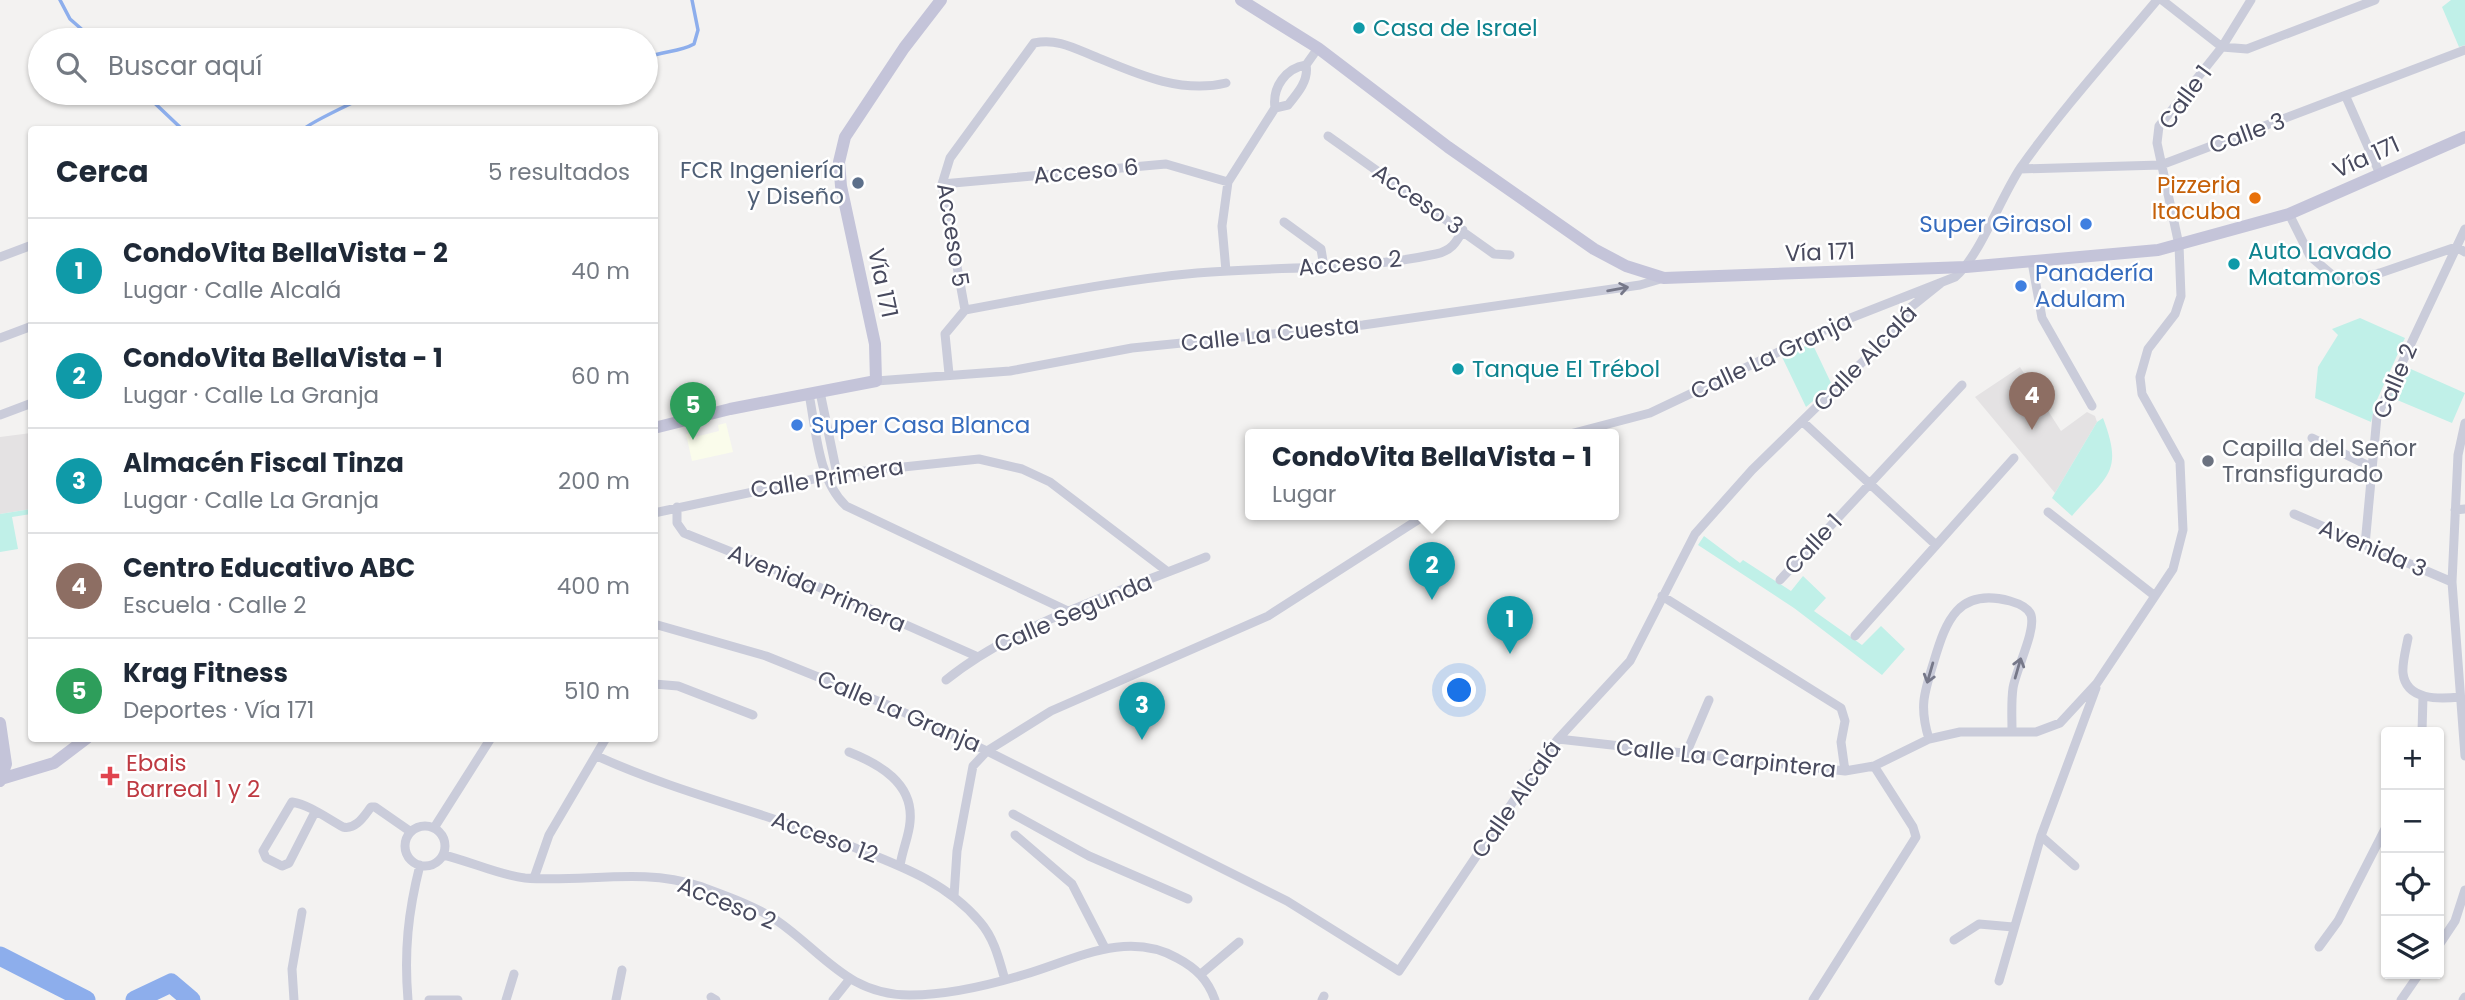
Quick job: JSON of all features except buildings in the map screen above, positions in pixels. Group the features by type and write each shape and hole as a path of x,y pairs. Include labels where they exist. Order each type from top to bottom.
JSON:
{"main road":[{"name":"Vía 171","path":"876,381 875,344 841,186 839,162 845,137 904,48 941,0"},
{"name":"Vía 171","path":"1241,0 1318,48 1448,148 1594,249 1639,271 1664,278 1966,267 2158,250 2289,214 2465,137"},
{"path":"658,427 876,381"},
{"path":"0,723 6,764 1,780"},
{"path":"1,780 54,763 82,742"}],"street":[{"path":"1966,267 2020,170 2059,115 2160,0 2222,47 2248,49 2375,0"},
{"name":"Calle 1","path":"2179,245 2157,143 2159,126 2222,47 2251,0"},
{"name":"Acceso 5","path":"1226,83 1183,87 1117,66 1062,43 1051,40 1034,43 950,158 942,184 965,310 1116,283 1226,271"},
{"path":"1275,108 1289,105 1308,74 1306,65 1318,48"},
{"name":"Calle 3","path":"2020,170 2161,165 2465,50"},
{"path":"1226,271 1222,226 1228,182 1275,108 1273,95 1280,81 1295,66 1306,65"},
{"path":"2346,97 2380,174"},
{"name":"Acceso 3","path":"1328,136 1494,254 1510,255"},
{"name":"Acceso 6","path":"942,184 1166,164 1228,182"},
{"path":"2289,214 2310,256 2331,274 2347,280 2461,250"},
{"path":"1284,222 1321,249 1324,267"},
{"name":"Calle 2","path":"2365,545 2377,416 2461,250 2465,229"},
{"name":"Acceso 2","path":"1226,271 1324,267 1438,253 1449,250 1463,230"},
{"name":"Calle La Carpintera","path":"1558,739 1845,771 1874,765 1929,740 1960,732 2036,732 2060,723 2098,683 2173,569 2183,530 2180,462 2141,394 2140,377 2148,349 2175,314 2181,296 2179,245"},
{"path":"0,257 28,246"},
{"path":"2032,262 2042,318 2092,405"},
{"name":"Calle La Granja","path":"1589,429 1650,413 1886,304 1941,282 1966,267"},
{"name":"Calle La Cuesta","path":"876,381 1010,370 1132,348 1363,325 1571,297 1664,278"},
{"name":"Calle Alcalá","path":"987,751 1287,901 1399,971 1558,739 1630,661 1695,534 1752,470 1898,325 1911,307 1941,282"},
{"path":"1886,304 1896,310 1898,325"},
{"path":"949,374 945,334 965,310"},
{"path":"0,338 28,328"},
{"name":"Calle 1","path":"1780,580 1962,385"},
{"path":"814,393 837,474"},
{"path":"814,393 827,475 835,496 858,514 1070,612"},
{"path":"0,415 28,404"},
{"path":"1803,422 1936,545"},
{"path":"2465,423 2458,455 2452,582 2465,755"},
{"path":"2312,438 2371,467"},
{"path":"1855,636 2014,457"},
{"name":"Calle Primera","path":"658,512 827,475 967,459 1000,463 1049,482 1168,572"},
{"name":"Avenida Primera","path":"677,507 677,523 684,533 841,596 976,656"},
{"path":"2455,510 2465,509"},
{"path":"2048,512 2155,596"},
{"name":"Avenida 3","path":"2294,514 2452,582"},
{"name":"Calle La Granja","path":"658,625 766,656 890,706 987,751 1051,711 1268,616 1418,520"},
{"name":"Calle Segunda","path":"946,680 976,656 1070,612 1206,557"},
{"path":"1662,596 1841,708 1845,721 1841,742 1845,771"},
{"path":"1929,740 1922,712 1924,696 1948,618 1982,598 1993,597 2028,609 2032,617 2031,630 2014,684 2012,731"},
{"path":"2407,638 2403,674 2409,686 2433,700 2460,697"},
{"path":"1999,981 2041,836 2073,758 2098,683"},
{"path":"658,684 678,686 753,715"},
{"path":"2422,727 2423,696"},
{"path":"1686,754 1709,700"},
{"path":"434,828 488,742"},
{"path":"534,878 549,835 604,742"},
{"path":"954,896 957,851 972,766 987,751"},
{"path":"849,752 878,764 895,778 907,798 910,822 900,866"},
{"name":"Acceso 12","path":"597,755 639,775 737,805 900,866 954,896 990,936 1005,980"},
{"path":"1813,1000 1916,837 1913,827 1874,765"},
{"path":"315,812 289,863 282,866 266,858 263,851 289,805 297,803 315,812 347,829 371,807 375,807 411,832"},
{"path":"1013,814 1089,856 1188,899"},
{"path":"422,826 434,828 443,836 443,855 433,864 420,865 406,851 411,832 422,826"},
{"path":"1029,847 1038,830"},
{"path":"1015,835 1072,884 1105,948"},
{"path":"2041,836 2075,866"},
{"path":"2319,947 2338,921 2381,837"},
{"name":"Acceso 2","path":"443,855 521,877 661,877 699,886 773,918 849,980 865,989 912,995 1005,980 1105,948 1146,946 1166,952 1201,974 1215,1000"},
{"path":"408,1000 404,958 407,915 420,865"},
{"path":"2444,938 2455,921 2465,890"},
{"path":"294,1000 292,968 302,912"},
{"path":"1954,940 1979,924 2013,927"},
{"path":"1201,974 1239,942"},
{"path":"616,1000 622,970"},
{"path":"506,1000 514,974"},
{"path":"2401,1000 2416,979"},
{"path":"833,1000 849,980"},
{"path":"429,1000 458,1000"}],"shaded area":[{"path":"2451,0 2465,0 2465,45 2459,47 2442,7"},
{"path":"2360,318 2405,338 2376,402 2371,422 2315,398 2318,367 2338,335 2332,329"},
{"path":"1812,343 1832,385 1806,407 1782,357"},
{"path":"2404,366 2465,393 2452,423 2390,397"},
{"path":"2020,367 2061,431 2087,412 2095,416 2097,422 2055,493 1975,397"},
{"path":"2103,418 2109,436 2112,462 2103,481 2072,516 2052,498 2097,422"},
{"path":"726,423 733,452 692,461 686,434 694,433 695,437 719,431 718,425"},
{"path":"28,433 28,509 0,514 0,437"},
{"path":"28,509 28,514 12,517 18,549 0,552 0,514"},
{"path":"1704,536 1740,563 1743,560 1791,591 1803,576 1826,598 1814,611 1862,645 1881,626 1905,649 1882,675 1794,608 1698,545"}],"waterway":[{"path":"60,0 70,19 80,28"},
{"path":"658,54 694,44 698,30 692,0"},
{"path":"157,105 179,126"},
{"path":"309,126 348,105"},
{"path":"0,956 86,1000"},
{"path":"135,1000 171,983 191,1000"}],"place":[{"name":"Casa de Israel","path":"1359,28"},
{"name":"FCR Ingeniería y Diseño","path":"858,183"},
{"name":"Pizzeria Itacuba","path":"2255,198"},
{"name":"Super Girasol","path":"2086,224"},
{"name":"Auto Lavado Matamoros","path":"2234,264"},
{"name":"Panadería Adulam","path":"2021,286"},
{"name":"Tanque El Trébol","path":"1458,369"},
{"name":"Super Casa Blanca","path":"797,425"},
{"name":"Centro Educativo ABC","path":"2032,430"},
{"name":"Krag Fitness","path":"693,440"},
{"name":"Capilla del Señor Transfigurado","path":"2208,461"},
{"name":"CondoVita BellaVista - 1","path":"1432,600"},
{"name":"CondoVita BellaVista - 2","path":"1510,654"},
{"name":"Almacén Fiscal Tinza","path":"1142,740"},
{"name":"Ebais Barreal 1 y 2","path":"110,776"}]}
